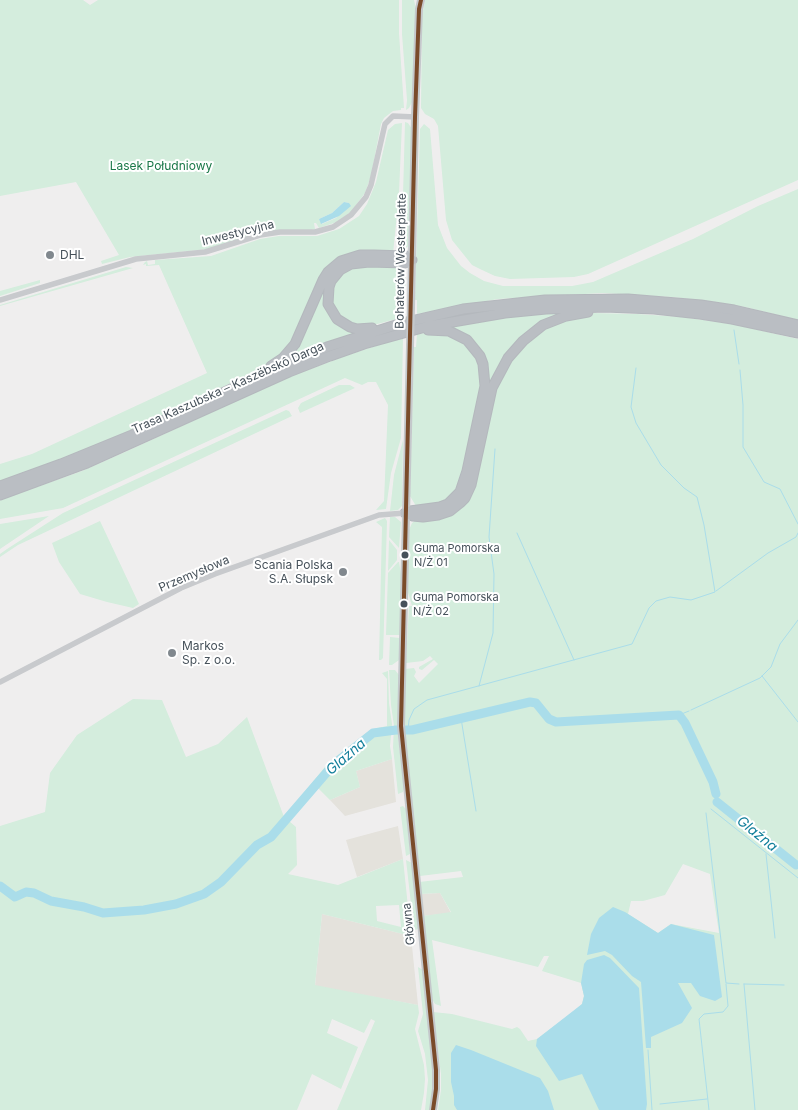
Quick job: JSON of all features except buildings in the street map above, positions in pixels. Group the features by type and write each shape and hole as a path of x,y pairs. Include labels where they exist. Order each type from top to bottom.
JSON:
{"highway":[{"path":"235,387 279,361 288,353 328,272 341,261 360,255 406,256 412,260"},
{"path":"402,323 367,329 350,327 337,319 333,314 328,304 329,287 336,275 351,264 369,262 405,263 412,260"},
{"name":"Trasa Kaszubska – Kaszëbskô Darga","path":"0,486 61,464 124,438 235,387 327,348 402,323 463,309 544,300 591,298 654,300 734,310 798,325"},
{"name":"Trasa Kaszubska – Kaszëbskô Darga","path":"0,495 96,460 288,372 396,334 464,319 512,312 571,308 628,308 732,318 798,333"},
{"path":"405,513 422,517 438,515 455,508 465,498 470,485 492,388 508,358 523,341 543,326 566,316 628,308"},
{"path":"396,334 441,330 456,334 467,340 480,356 485,376 482,402 460,492 455,498 440,507 405,513"}],"main road":[{"name":"Bohaterów Westerplatte","path":"417,0 419,10"},
{"name":"Bohaterów Westerplatte","path":"405,513 415,117 421,0"},
{"name":"Główna","path":"405,513 401,735 436,1070 433,1110"}],"street":[{"name":"Inwestycyjna","path":"0,300 136,259 205,252 260,235 280,232 315,232 333,227 351,216 366,197 371,185 386,124 393,116 415,117"},
{"name":"Przemysłowa","path":"0,682 186,586 373,517 386,513 405,513"}],"shaded area":[{"path":"392,759 396,802 345,816 330,800 360,787 356,771"},
{"path":"398,826 403,859 357,877 346,840"},
{"path":"440,893 451,913 423,916 420,894"},
{"path":"322,914 411,936 418,1005 315,986"}],"green space":[{"name":"Lasek Południowy","path":"0,0 83,0 90,5 98,0 399,0 399,33 404,108 393,111 384,118 381,124 371,176 365,193 351,212 337,222 319,228 314,223 315,229 311,230 256,233 209,249 130,257 102,264 101,261 119,255 76,182 0,196","holes":["344,202 349,203 336,218 322,224 319,219 332,213"]},
{"path":"402,0 414,0 416,9 412,102 406,110 407,100 402,34"},
{"path":"425,0 798,0 798,180 588,274 574,277 510,279 495,276 482,270 472,265 452,240 446,220 438,126 434,119 425,114 421,108 422,16"},
{"path":"405,122 412,129 408,246 405,251 397,253 403,196"},
{"path":"402,123 399,193 393,254 340,258 293,341 284,353 267,366 136,428 59,460 0,481 0,464 32,454 207,373 159,265 146,266 146,264 143,265 145,262 147,261 148,265 155,264 155,260 211,256 260,239 279,236 317,236 339,229 359,216 367,204 376,182 388,130 395,124"},
{"path":"424,124 430,129 438,225 447,248 461,266 470,273 484,281 503,286 572,286 593,282 693,239 758,206 798,189 798,320 745,307 709,301 602,293 498,299 417,314 417,300 415,300 420,129"},
{"path":"363,257 393,258 393,260 359,260 340,268 327,283 325,292 330,315 337,323 347,329 358,332 285,359 295,348 331,272 345,261"},
{"path":"355,266 402,268 406,277 404,317 366,327 346,322 333,307 331,293 341,274"},
{"path":"126,267 133,268 0,306 0,305"},
{"path":"40,280 40,283 0,296 0,291"},
{"path":"553,312 568,312 503,359 462,496 431,512 464,488 485,361 448,327"},
{"path":"592,313 682,317 732,324 798,339 798,1110 438,1110 441,1074 433,1012 452,1014 512,1029 517,1027 528,1041 537,1039 573,1012 582,1004 584,996 581,983 542,971 549,956 544,956 538,967 432,940 441,1006 435,1004 432,999 423,916 451,912 440,893 420,894 419,882 463,877 461,871 420,876 404,740 405,669 414,668 416,672 414,676 419,683 438,664 434,660 422,670 419,669 419,667 433,659 430,656 423,661 406,663 409,606 412,606 407,589 409,530 412,523 416,520 447,515 500,377 522,346 546,327 580,315","holes":["683,864 710,874 719,933 671,924 658,933 628,914 631,901 643,901 665,895"]},
{"path":"445,333 460,339 473,351 481,367 482,380 472,435 458,489 445,502 416,506 410,496 414,347 416,347 417,334"},
{"path":"403,337 401,438 391,473 386,509 376,510 384,501 388,405 376,382 368,382 362,385 345,378 63,508 0,519 0,500 82,471 284,379"},
{"path":"339,385 350,385 355,388 300,413 298,408 301,403"},
{"path":"286,410 292,416 18,545 0,557 0,554 7,549 63,513"},
{"path":"403,440 402,506 398,510 390,511 394,475"},
{"path":"49,516 0,549 0,524"},
{"path":"390,517 395,517 401,522 399,548 389,537"},
{"path":"385,518 387,521 383,658 379,660 382,527 376,522"},
{"path":"100,521 139,604 133,608 80,594 59,562 52,543"},
{"path":"389,540 397,550 397,560 388,571"},
{"path":"398,562 401,574 400,635 386,635 388,573"},
{"path":"390,637 400,638 399,660 392,665 389,665"},
{"path":"389,670 395,670 399,675 398,736 404,787 403,792 398,794 393,747 394,726"},
{"path":"388,671 392,724 390,746 392,759 356,771 360,787 330,800 317,787 315,789 289,821 296,827 297,865 288,874 338,885 403,859 411,936 322,914 315,985 418,1005 419,1013 415,1029 424,1065 425,1079 421,1110 337,1110 375,1021 371,1019 364,1033 332,1019 327,1033 358,1047 341,1089 312,1074 297,1110 0,1110 0,826 45,812 50,773 77,735 133,699 162,700 186,757 218,744 247,717 284,817 329,762 369,731 387,726 387,679 382,673","holes":["399,905 401,927 377,921 376,906"]},
{"path":"403,806 406,809 410,854 406,856 400,807"},
{"path":"406,860 412,863 418,928 416,930 414,930"},
{"path":"418,967 423,970 434,1081 430,1110 425,1110 428,1080 425,1054 418,1031 423,1014"}],"water":[{"path":"344,202 349,203 351,206 339,216 321,224 319,219 332,213"},
{"path":"613,907 625,912 658,933 671,924 714,935 722,997 715,1001 700,996 691,983 678,983 692,1008 682,1023 651,1037 651,1048 646,1048 641,982 632,976 612,955 605,951 587,955 591,934 599,918"},
{"path":"604,955 610,958 639,988 646,1110 599,1110 582,1074 559,1081 536,1046 537,1039 582,1004 584,996 581,983 584,964 587,960"},
{"path":"456,1045 540,1078 548,1091 554,1110 457,1110 454,1105 451,1082 451,1053"}],"waterway":[{"path":"734,330 739,364"},
{"path":"408,731 409,720 414,709 427,700 632,644 649,608 656,601 670,597 691,600 715,592 704,525 697,497 684,488 661,465 636,423 631,407 636,368"},
{"path":"740,370 743,405 743,447 764,482 780,489 798,524"},
{"path":"479,686 493,633 494,574 489,537 495,449"},
{"path":"517,533 574,660"},
{"path":"716,591 768,553 796,537 798,533"},
{"path":"691,710 760,678 771,667 780,644 798,620"},
{"path":"762,676 798,722"},
{"name":"Glaźna","path":"0,886 15,897 26,892 34,893 51,901 84,907 103,913 144,910 176,904 204,894 221,882 257,845 271,837 334,764 373,733 412,730 530,702 536,703 549,719 556,722 679,715 685,723 713,782 716,794"},
{"path":"679,715 689,711"},
{"path":"461,718 476,811"},
{"name":"Glaźna","path":"717,802 796,865"},
{"path":"711,809 798,878"},
{"path":"706,813 726,983 739,984"},
{"path":"766,854 775,938"},
{"path":"709,1110 699,1019 704,1014 723,1012 728,1006 726,984"},
{"path":"744,984 755,1110"},
{"path":"744,984 784,985"},
{"path":"648,1050 652,1110"},
{"path":"660,1104 707,1099"}],"transit line":[{"path":"421,0 419,9 415,117 401,726 436,1070 433,1110"}],"place":[{"name":"DHL","path":"50,255"},
{"name":"Guma Pomorska N/Ż 01","path":"405,555"},
{"name":"Scania Polska S.A. Słupsk","path":"343,572"},
{"name":"Guma Pomorska N/Ż 02","path":"404,604"},
{"name":"Markos Sp. z o.o.","path":"172,653"}]}
